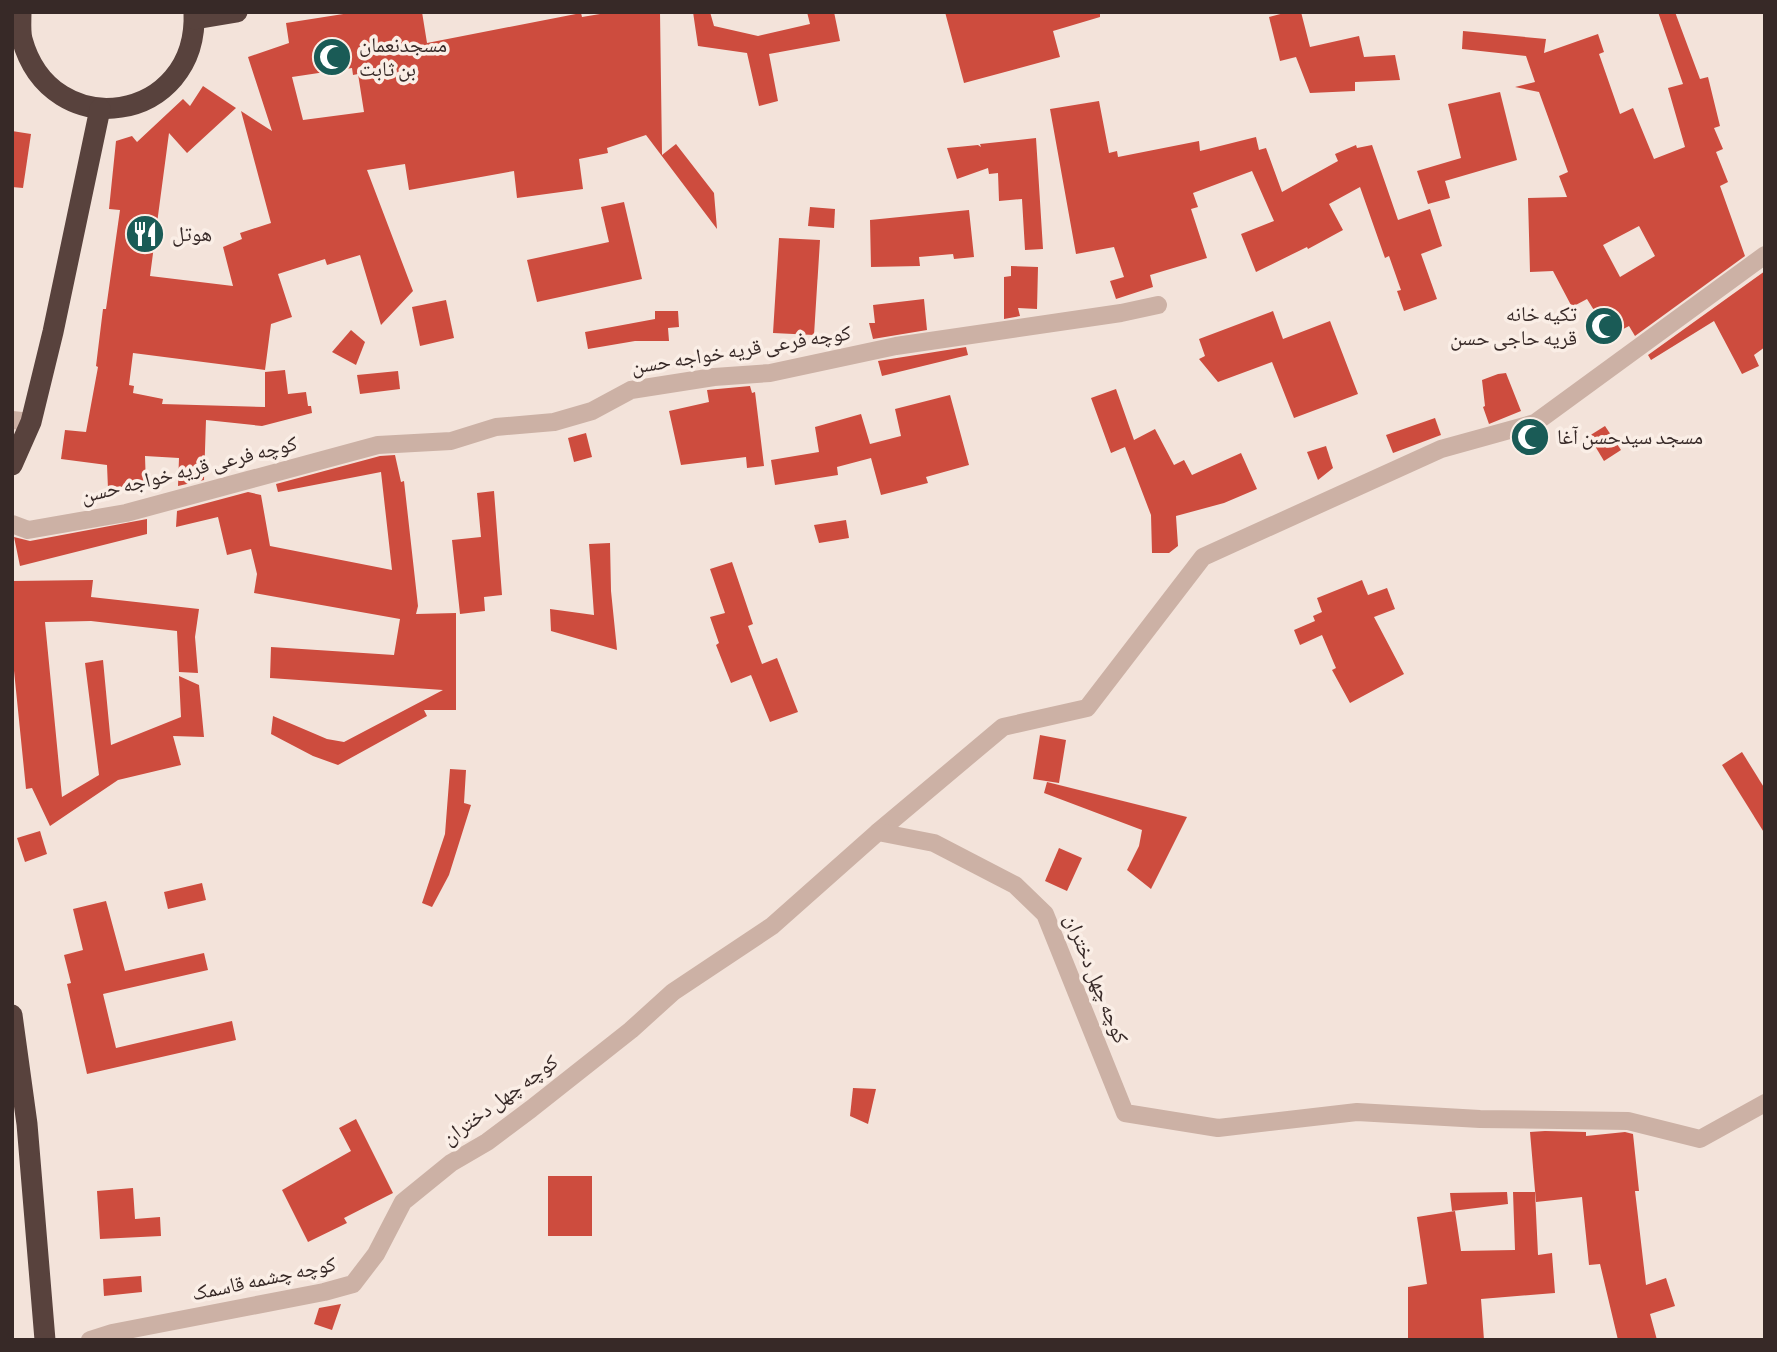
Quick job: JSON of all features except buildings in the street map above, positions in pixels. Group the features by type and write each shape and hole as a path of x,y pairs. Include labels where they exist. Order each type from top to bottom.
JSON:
{"highway":[{"path":"20,12 17,39 22,69 73,102 100,109 127,107 152,98 173,81 188,58 195,32 194,16 237,12"},
{"path":"12,465 22,421 53,332 100,109"},
{"path":"12,1015 27,1124 45,1340"}],"street":[{"path":"878,832 1003,727 1087,708 1203,556 1441,449 1535,423 1765,255"},
{"name":"کوچه فرعی قریه خواجه حسن","path":"12,524 28,530 126,513 378,445 451,441 496,427 554,422 592,411 631,390 714,377 770,373 896,346 1121,313 1158,304"},
{"name":"کوچه چهل دختران","path":"403,1202 451,1163 487,1142 531,1109 631,1030 673,992 772,926 878,832 933,843 1015,886 1045,915 1125,1113 1218,1128 1357,1112 1480,1119 1570,1118 1628,1121 1700,1139 1765,1103"},
{"name":"کوچه چشمه قاسمک","path":"90,1340 111,1333 353,1284 376,1254 403,1202"}],"place":[{"name":"مسجدنعمان بن ثابت","path":"332,57"},
{"name":"هوتل","path":"145,234"},
{"name":"تکیه خانه قریه حاجی حسن","path":"1604,326"},
{"name":"مسجد سیدحسن آغا","path":"1530,437"}]}
